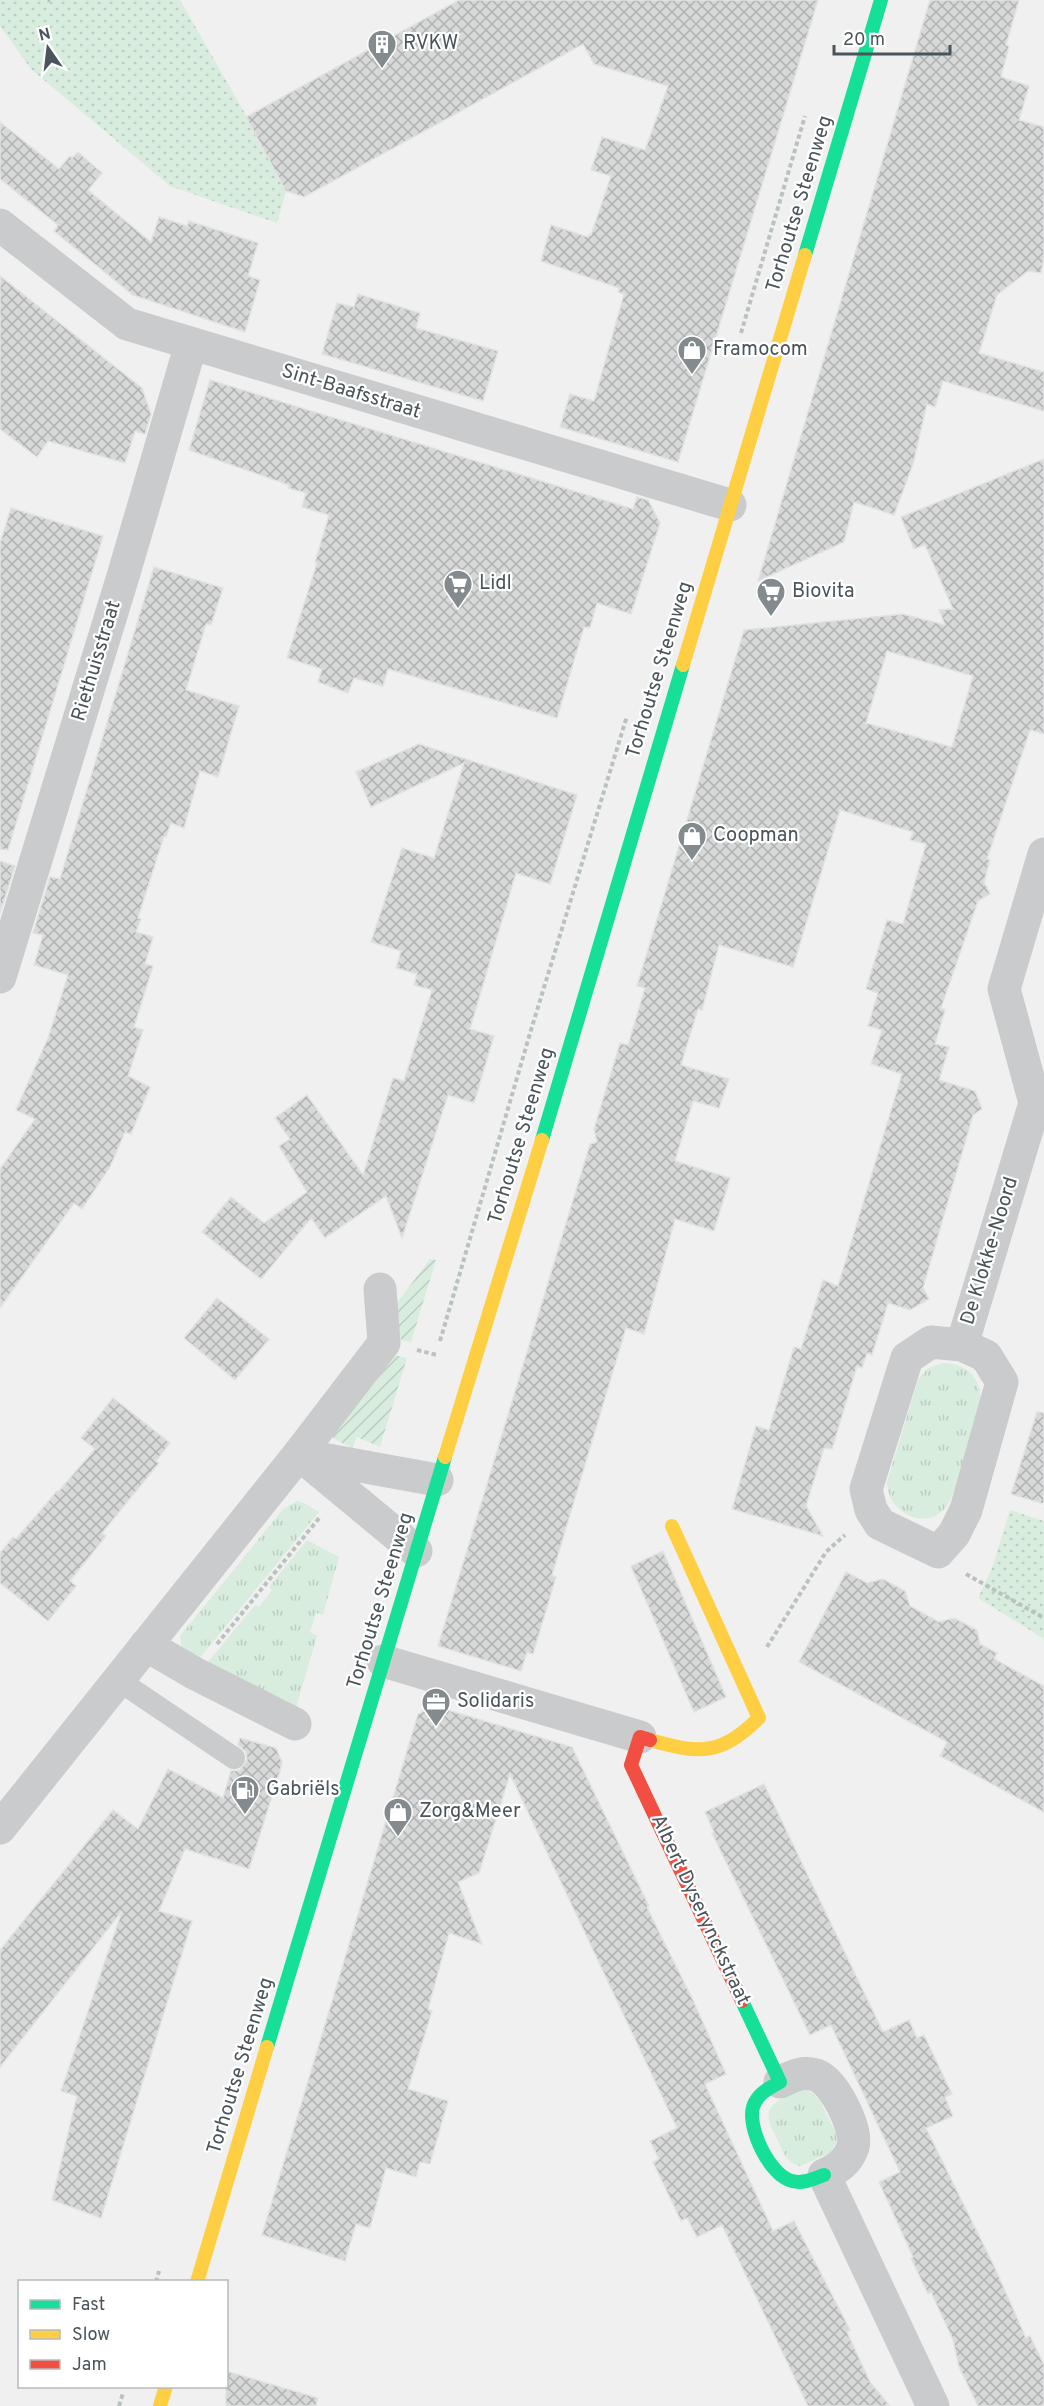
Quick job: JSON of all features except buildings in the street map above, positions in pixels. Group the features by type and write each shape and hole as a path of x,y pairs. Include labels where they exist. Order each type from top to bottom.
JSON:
{"main road":[{"name":"Torhoutse Steenweg","path":"198,2280 437,1480 572,1041 881,0"},
{"path":"640,1737 689,1751 716,1750 744,1734 759,1718 672,1526"},
{"name":"Albert Dyserynckstraat","path":"640,1737 631,1765 780,2082"},
{"path":"780,2082 765,2088 754,2102 750,2120 770,2165 786,2180 800,2183 824,2175"},
{"path":"160,2406 165,2388"}],"street":[{"name":"Sint-Baafsstraat","path":"0,225 114,316 146,331 730,505"},
{"name":"Riethuisstraat","path":"0,977 124,573 190,344"},
{"name":"De Klokke-Noord","path":"962,1345 1031,1161 1035,1103 1004,989 1044,854"},
{"path":"0,1828 299,1454 384,1343 380,1289"},
{"name":"De Klokke-Noord","path":"871,1510 866,1489 908,1358 931,1342 962,1345 986,1356 1002,1382 966,1509 954,1534 938,1552"},
{"path":"299,1454 437,1480"},
{"path":"299,1454 416,1551"},
{"path":"871,1510 879,1524 938,1552"},
{"path":"146,1645 194,1673 295,1724"},
{"path":"383,1661 640,1737"},
{"path":"780,2082 799,2073 818,2076 834,2089 854,2140 848,2158 836,2169 824,2175 933,2406"}],"lane":[{"path":"118,1680 234,1758"}],"path":[{"path":"744,1685 826,1552 871,1510"},
{"path":"194,1673 325,1512"},
{"path":"938,1552 956,1568 1044,1618"}],"green space":[{"path":"0,0 180,0 247,117 286,191 277,223 170,186 31,69 0,26"},
{"path":"430,1259 436,1260 411,1342 401,1340 394,1307"},
{"path":"389,1354 407,1358 380,1447 357,1437 352,1448 333,1438 332,1434"},
{"path":"943,1363 959,1366 971,1373 978,1385 981,1400 961,1473 951,1499 938,1514 923,1519 908,1515 895,1505 890,1497 887,1482 918,1380 928,1368"},
{"path":"297,1501 319,1512 199,1659 182,1650 180,1636 283,1509"},
{"path":"1010,1510 1044,1521 1044,1639 978,1598 992,1568"},
{"path":"307,1540 339,1557 323,1615 316,1613 310,1632 317,1636 296,1708 207,1663 255,1605 259,1607 272,1590 269,1587"},
{"path":"808,2090 819,2099 836,2133 837,2141 830,2153 800,2166 792,2163 784,2154 768,2117 777,2102"}],"traffic: fast":[{"path":"805,255 881,0"},
{"path":"542,1140 683,665"},
{"path":"267,2047 445,1457"},
{"path":"742,2001 780,2082 760,2095 753,2107 753,2127 762,2150 776,2170 792,2181 804,2181 824,2175"}],"traffic: slow":[{"path":"683,665 805,255"},
{"path":"445,1457 542,1140"},
{"path":"650,1740 683,1748 709,1748 733,1739 759,1718 672,1526"},
{"path":"198,2280 267,2047"},
{"path":"160,2406 165,2388"}],"traffic: jam":[{"path":"650,1740 640,1737 631,1765 742,2001"}],"place":[{"name":"RVKW","path":"382,70"},
{"name":"Framocom","path":"692,376"},
{"name":"Lidl","path":"458,610"},
{"name":"Biovita","path":"771,618"},
{"name":"Coopman","path":"692,862"},
{"name":"Solidaris","path":"436,1728"},
{"name":"Gabriëls","path":"245,1816"},
{"name":"Zorg&Meer","path":"398,1838"}]}
